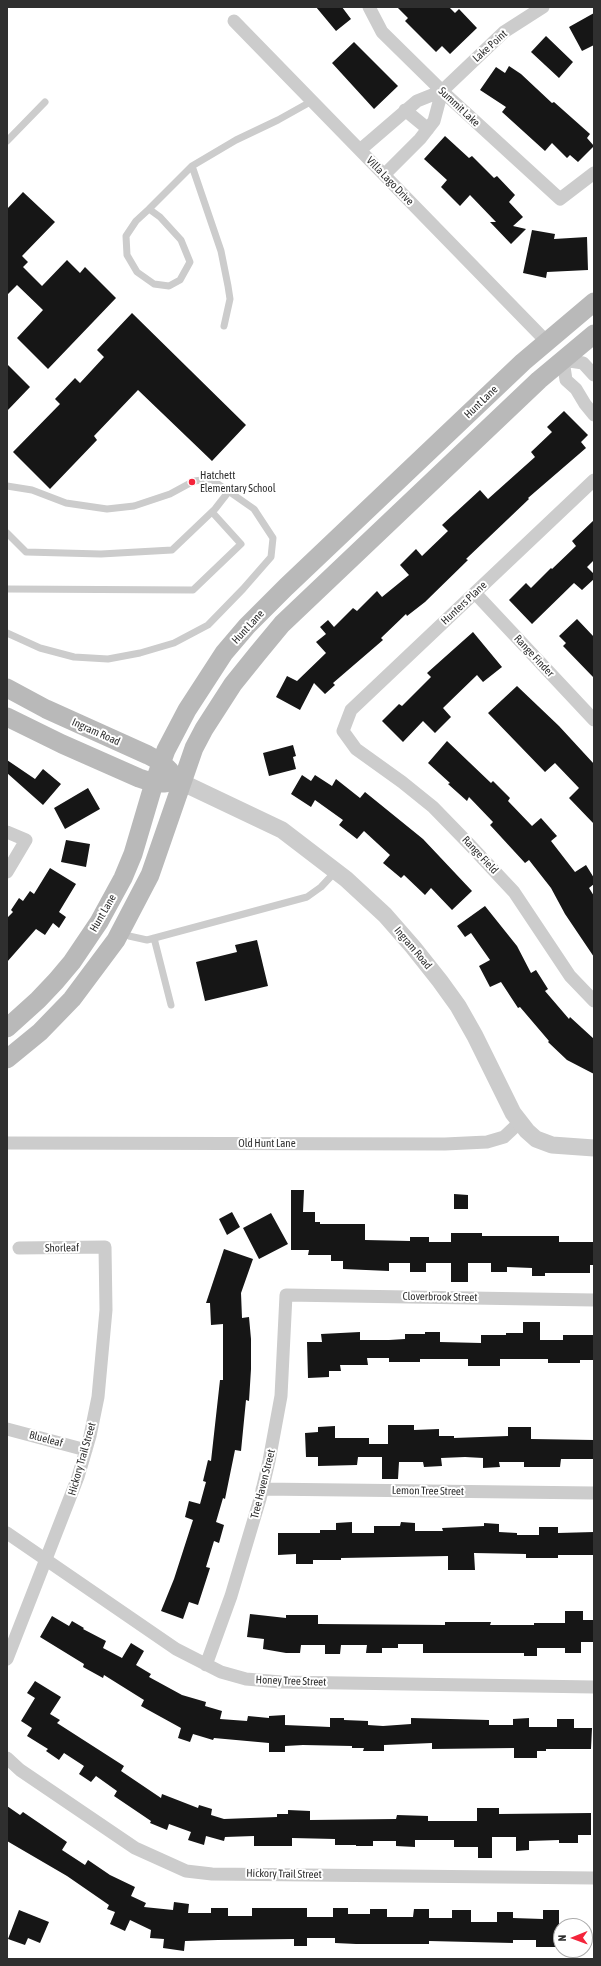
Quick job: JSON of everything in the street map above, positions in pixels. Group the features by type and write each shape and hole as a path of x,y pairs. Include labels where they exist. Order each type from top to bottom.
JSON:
{"main road":[{"name":"Hunt Lane","path":"7,1028 38,1000 56,981 72,962 99,922 116,892 133,854 161,762 187,710 224,653 247,626 546,341 594,302"},
{"path":"7,1059 40,1032 72,1000 103,959 121,931 150,874 181,782 204,729 233,684 282,624 539,380 594,334"},
{"path":"546,341 563,360"},
{"name":"Ingram Road","path":"7,688 46,709 161,762 181,782"},
{"name":"Ingram Road","path":"7,717 62,744 154,783 181,782"}],"street":[{"name":"Summit Lake","path":"369,7 382,32 442,91 560,199 594,172"},
{"name":"Lake Point","path":"360,150 417,101 442,91 504,32 543,7"},
{"name":"Villa Lago Drive","path":"234,21 546,341"},
{"path":"384,175 434,121 442,91"},
{"path":"405,110 428,129"},
{"path":"594,374 583,363 563,360 566,380 576,389 594,415"},
{"name":"Hunters Plane","path":"343,732 351,710 594,480"},
{"name":"Range Finder","path":"475,593 594,720"},
{"name":"Range Field","path":"343,732 356,749 402,782 433,807 514,892 570,976 594,1001"},
{"name":"Ingram Road","path":"181,782 282,830 336,871 385,915 440,981 458,1006 520,1122 536,1139 544,1143 566,1147 594,1148"},
{"path":"7,832 26,840 7,872"},
{"name":"Old Hunt Lane","path":"7,1142 445,1144 487,1142 504,1137 520,1122"},
{"name":"Shorleaf","path":"19,1248 106,1247"},
{"name":"Hickory Trail Street","path":"7,1659 45,1560 70,1501 86,1450 96,1404 103,1350 106,1247"},
{"name":"Cloverbrook Street","path":"286,1295 594,1300"},
{"name":"Tree Haven Street","path":"206,1665 231,1596 262,1489 281,1396 286,1295"},
{"name":"Blueleaf","path":"7,1429 86,1450"},
{"name":"Lemon Tree Street","path":"262,1489 594,1493"},
{"name":"Honey Tree Street","path":"7,1533 176,1649 221,1672 246,1679 280,1682 594,1687"},
{"name":"Hickory Trail Street","path":"7,1758 20,1770 136,1848 186,1871 212,1874 594,1878"}],"lane":[{"path":"149,209 160,217 181,240 190,262 180,280 169,286 154,284 137,272 127,255 126,236 136,221 192,166 236,140 278,120 312,101"},
{"path":"7,140 44,102"},
{"path":"192,166 221,251 230,299 224,326"},
{"path":"7,486 32,490 66,503 107,509 134,506 170,494 194,481 211,480 254,509 273,538 271,557 243,589 208,624 174,643 140,653 108,659 74,657 40,648 7,633"},
{"path":"7,533 26,552 101,554 172,550 212,512 229,491"},
{"path":"7,589 193,590 241,544 212,512"},
{"path":"121,931 129,936 147,940 307,897 321,887 336,871"},
{"path":"154,938 170,1005"}],"building":[{"path":"316,7 342,7 351,19 336,31"},
{"path":"397,7 449,7 455,13 459,9 477,28 450,54 442,46 436,52 405,21 408,18"},
{"path":"594,13 594,45 582,51 569,27"},
{"path":"546,36 573,62 559,78 531,52"},
{"path":"354,42 398,86 374,109 332,63"},
{"path":"509,66 521,74 552,103 554,102 590,134 587,138 594,146 578,162 570,155 567,158 552,143 545,151 502,112 506,107 480,90 496,67 505,73"},
{"path":"445,136 469,158 472,156 494,178 497,176 515,195 509,202 523,217 513,226 526,229 511,244 490,222 496,222 470,195 460,206 441,187 447,180 424,159"},
{"path":"23,192 55,222 22,256 28,262 23,267 42,286 67,260 80,273 85,267 116,298 48,369 17,338 43,310 17,285 7,295 7,209"},
{"path":"532,230 555,234 554,239 587,237 588,270 547,272 546,278 523,273"},
{"path":"132,313 246,425 212,461 138,390 94,436 97,440 50,489 13,452 60,404 55,399 75,378 80,383 104,357 97,350"},
{"path":"7,364 30,387 7,411"},
{"path":"564,411 588,435 581,442 586,448 528,498 529,499 466,559 468,560 425,602 407,616 406,614 381,638 383,640 333,683 335,685 325,694 314,683 300,710 276,697 287,676 297,681 326,653 316,642 326,634 320,627 328,620 334,627 353,608 357,611 377,591 382,597 409,575 400,565 416,549 422,556 448,531 442,525 480,490 488,499 535,457 531,452 552,432 547,427"},
{"path":"594,520 594,560 587,567 594,574 594,579 582,590 574,583 532,624 509,600 526,583 531,588 551,568 552,569 576,546 572,541"},
{"path":"577,619 594,637 594,678 563,646 566,643 559,636"},
{"path":"473,632 502,667 483,682 477,675 443,708 451,717 435,733 423,721 403,742 382,721 399,704 402,706 431,677 427,673"},
{"path":"517,686 559,726 594,764 594,824 569,798 579,788 555,763 545,772 488,713"},
{"path":"447,741 491,783 493,781 510,798 508,801 532,826 541,818 557,836 551,841 575,872 586,865 594,878 594,884 589,888 594,896 594,957 565,914 551,888 529,860 525,863 490,825 493,822 469,797 467,801 428,763"},
{"path":"293,745 296,756 293,757 296,769 269,776 263,753"},
{"path":"7,760 35,779 43,769 61,784 43,805 7,773"},
{"path":"302,775 311,781 315,775 332,786 336,779 360,798 365,792 423,839 472,891 452,910 431,888 425,895 404,875 401,878 383,863 390,855 364,831 357,839 339,825 343,820 315,800 311,807 291,794"},
{"path":"88,788 100,809 65,829 54,808"},
{"path":"66,840 90,844 86,867 61,862"},
{"path":"50,868 76,884 59,912 66,917 59,928 53,923 45,935 36,929 7,962 7,918 13,912 11,910 19,898 23,901 30,891 34,894"},
{"path":"485,906 517,946 531,973 536,970 548,989 545,991 569,1019 570,1017 594,1039 594,1074 567,1060 548,1042 549,1041 520,1007 518,1008 501,982 490,987 479,966 490,960 471,933 465,937 457,926"},
{"path":"257,940 268,986 205,1001 196,962 237,952 235,945"},
{"path":"291,1190 304,1190 303,1212 315,1212 315,1222 320,1222 320,1224 365,1224 365,1240 410,1241 410,1237 429,1237 429,1242 451,1242 451,1233 482,1233 482,1236 559,1236 559,1242 594,1242 594,1265 590,1265 590,1273 545,1273 545,1276 532,1276 532,1268 507,1267 507,1272 491,1272 491,1263 468,1263 468,1282 451,1282 451,1263 426,1263 426,1272 410,1272 410,1263 389,1263 389,1271 343,1269 343,1261 331,1261 331,1255 308,1255 309,1250 291,1250"},
{"path":"454,1194 468,1195 468,1209 454,1209"},
{"path":"232,1212 240,1227 227,1235 219,1219"},
{"path":"271,1213 288,1244 259,1259 243,1228"},
{"path":"224,1249 253,1259 241,1293 242,1318 249,1317 251,1339 249,1401 246,1400 241,1451 235,1450 225,1499 223,1498 216,1522 224,1525 219,1543 214,1541 206,1567 210,1568 198,1605 189,1602 183,1619 161,1611 174,1579 193,1520 185,1517 189,1501 200,1504 206,1482 203,1481 208,1460 211,1461 220,1380 223,1380 223,1324 211,1325 210,1303 206,1303"},
{"path":"523,1322 540,1322 540,1340 563,1340 563,1335 594,1335 594,1360 580,1360 580,1363 548,1363 548,1359 500,1359 500,1366 468,1366 468,1359 420,1359 420,1362 389,1362 389,1358 367,1358 368,1365 340,1365 341,1371 329,1371 329,1377 308,1378 307,1342 322,1342 321,1334 360,1332 360,1340 389,1340 405,1339 405,1334 440,1332 440,1342 481,1343 481,1335 523,1333"},
{"path":"388,1425 414,1425 414,1430 439,1429 439,1436 454,1436 454,1438 508,1436 508,1427 531,1427 531,1439 594,1440 594,1459 561,1459 560,1467 524,1467 524,1462 499,1462 500,1467 483,1468 483,1458 441,1458 442,1466 424,1467 423,1462 399,1462 398,1479 382,1479 382,1457 358,1457 357,1465 318,1466 318,1457 306,1457 305,1433 318,1432 318,1427 335,1426 335,1438 369,1438 369,1444 388,1444"},
{"path":"352,1522 352,1533 374,1533 374,1526 400,1526 401,1522 415,1523 415,1531 443,1531 442,1528 484,1526 484,1523 499,1524 499,1532 517,1533 517,1535 539,1535 539,1527 558,1527 558,1533 594,1532 594,1555 558,1555 558,1558 526,1558 526,1554 474,1553 475,1570 448,1570 448,1556 341,1558 341,1560 313,1560 313,1564 296,1564 296,1554 278,1555 278,1533 320,1533 320,1530 336,1530 336,1523"},
{"path":"565,1611 583,1611 583,1620 594,1620 594,1642 581,1642 581,1653 565,1653 565,1648 537,1648 537,1656 524,1656 524,1653 423,1653 423,1644 398,1644 398,1648 382,1648 382,1653 366,1653 367,1645 341,1645 340,1654 325,1654 325,1645 301,1645 300,1653 286,1653 263,1649 264,1639 247,1637 250,1614 286,1618 286,1615 318,1615 318,1624 445,1625 445,1622 491,1622 490,1625 534,1625 534,1623 565,1623"},
{"path":"52,1616 69,1626 72,1621 84,1628 83,1629 106,1641 103,1648 122,1658 131,1643 144,1651 136,1665 151,1674 149,1677 182,1695 206,1702 205,1706 222,1711 220,1719 247,1721 248,1716 269,1718 269,1716 285,1715 285,1725 330,1727 330,1718 368,1721 368,1725 383,1726 411,1724 411,1718 489,1720 489,1725 513,1725 513,1719 529,1718 529,1727 557,1727 557,1719 574,1719 574,1728 592,1728 591,1749 546,1749 546,1751 537,1751 537,1758 514,1758 514,1748 432,1749 432,1743 384,1745 384,1751 363,1751 364,1748 352,1748 352,1746 303,1745 285,1746 285,1752 269,1752 269,1743 214,1738 213,1740 193,1734 190,1742 178,1738 181,1728 141,1706 144,1700 104,1675 103,1678 83,1667 84,1664 40,1637"},
{"path":"35,1681 61,1697 50,1714 60,1720 57,1723 124,1766 121,1771 161,1798 162,1794 198,1808 199,1805 212,1809 211,1815 224,1819 277,1817 277,1814 288,1814 288,1810 310,1811 310,1820 396,1819 397,1815 428,1816 428,1821 477,1821 477,1808 499,1808 499,1814 591,1813 591,1835 578,1835 578,1843 559,1843 559,1840 529,1841 529,1850 516,1851 516,1837 492,1837 492,1858 478,1858 478,1847 454,1847 454,1840 415,1840 415,1847 396,1846 396,1841 373,1841 373,1846 356,1846 335,1845 335,1839 292,1838 292,1846 254,1846 254,1836 225,1837 224,1841 206,1836 204,1845 188,1840 191,1832 169,1824 167,1830 150,1823 151,1821 114,1796 117,1791 96,1776 91,1782 79,1774 84,1766 64,1753 59,1760 46,1751 48,1749 27,1736 32,1728 21,1721 35,1698 27,1693"},
{"path":"7,1806 20,1815 23,1812 67,1842 62,1850 85,1865 88,1860 110,1875 135,1887 131,1896 146,1903 144,1907 173,1910 174,1902 189,1904 188,1913 211,1913 211,1908 228,1908 228,1916 252,1916 252,1908 307,1908 307,1917 333,1917 333,1908 348,1908 348,1914 370,1914 370,1909 387,1909 387,1917 413,1917 414,1909 429,1909 429,1918 452,1918 452,1910 471,1910 471,1922 497,1922 497,1912 513,1912 513,1918 543,1919 543,1910 559,1910 559,1918 553,1918 553,1947 536,1947 536,1940 513,1940 513,1943 429,1941 429,1944 356,1944 335,1943 335,1938 307,1938 307,1946 294,1946 294,1939 185,1941 184,1951 163,1948 164,1939 150,1938 151,1930 130,1920 125,1931 110,1924 115,1912 107,1909 109,1905 67,1876 7,1841"},
{"path":"19,1910 49,1922 40,1943 28,1938 25,1945 8,1939"}],"place":[{"name":"Hatchett Elementary School","path":"192,482"}]}
